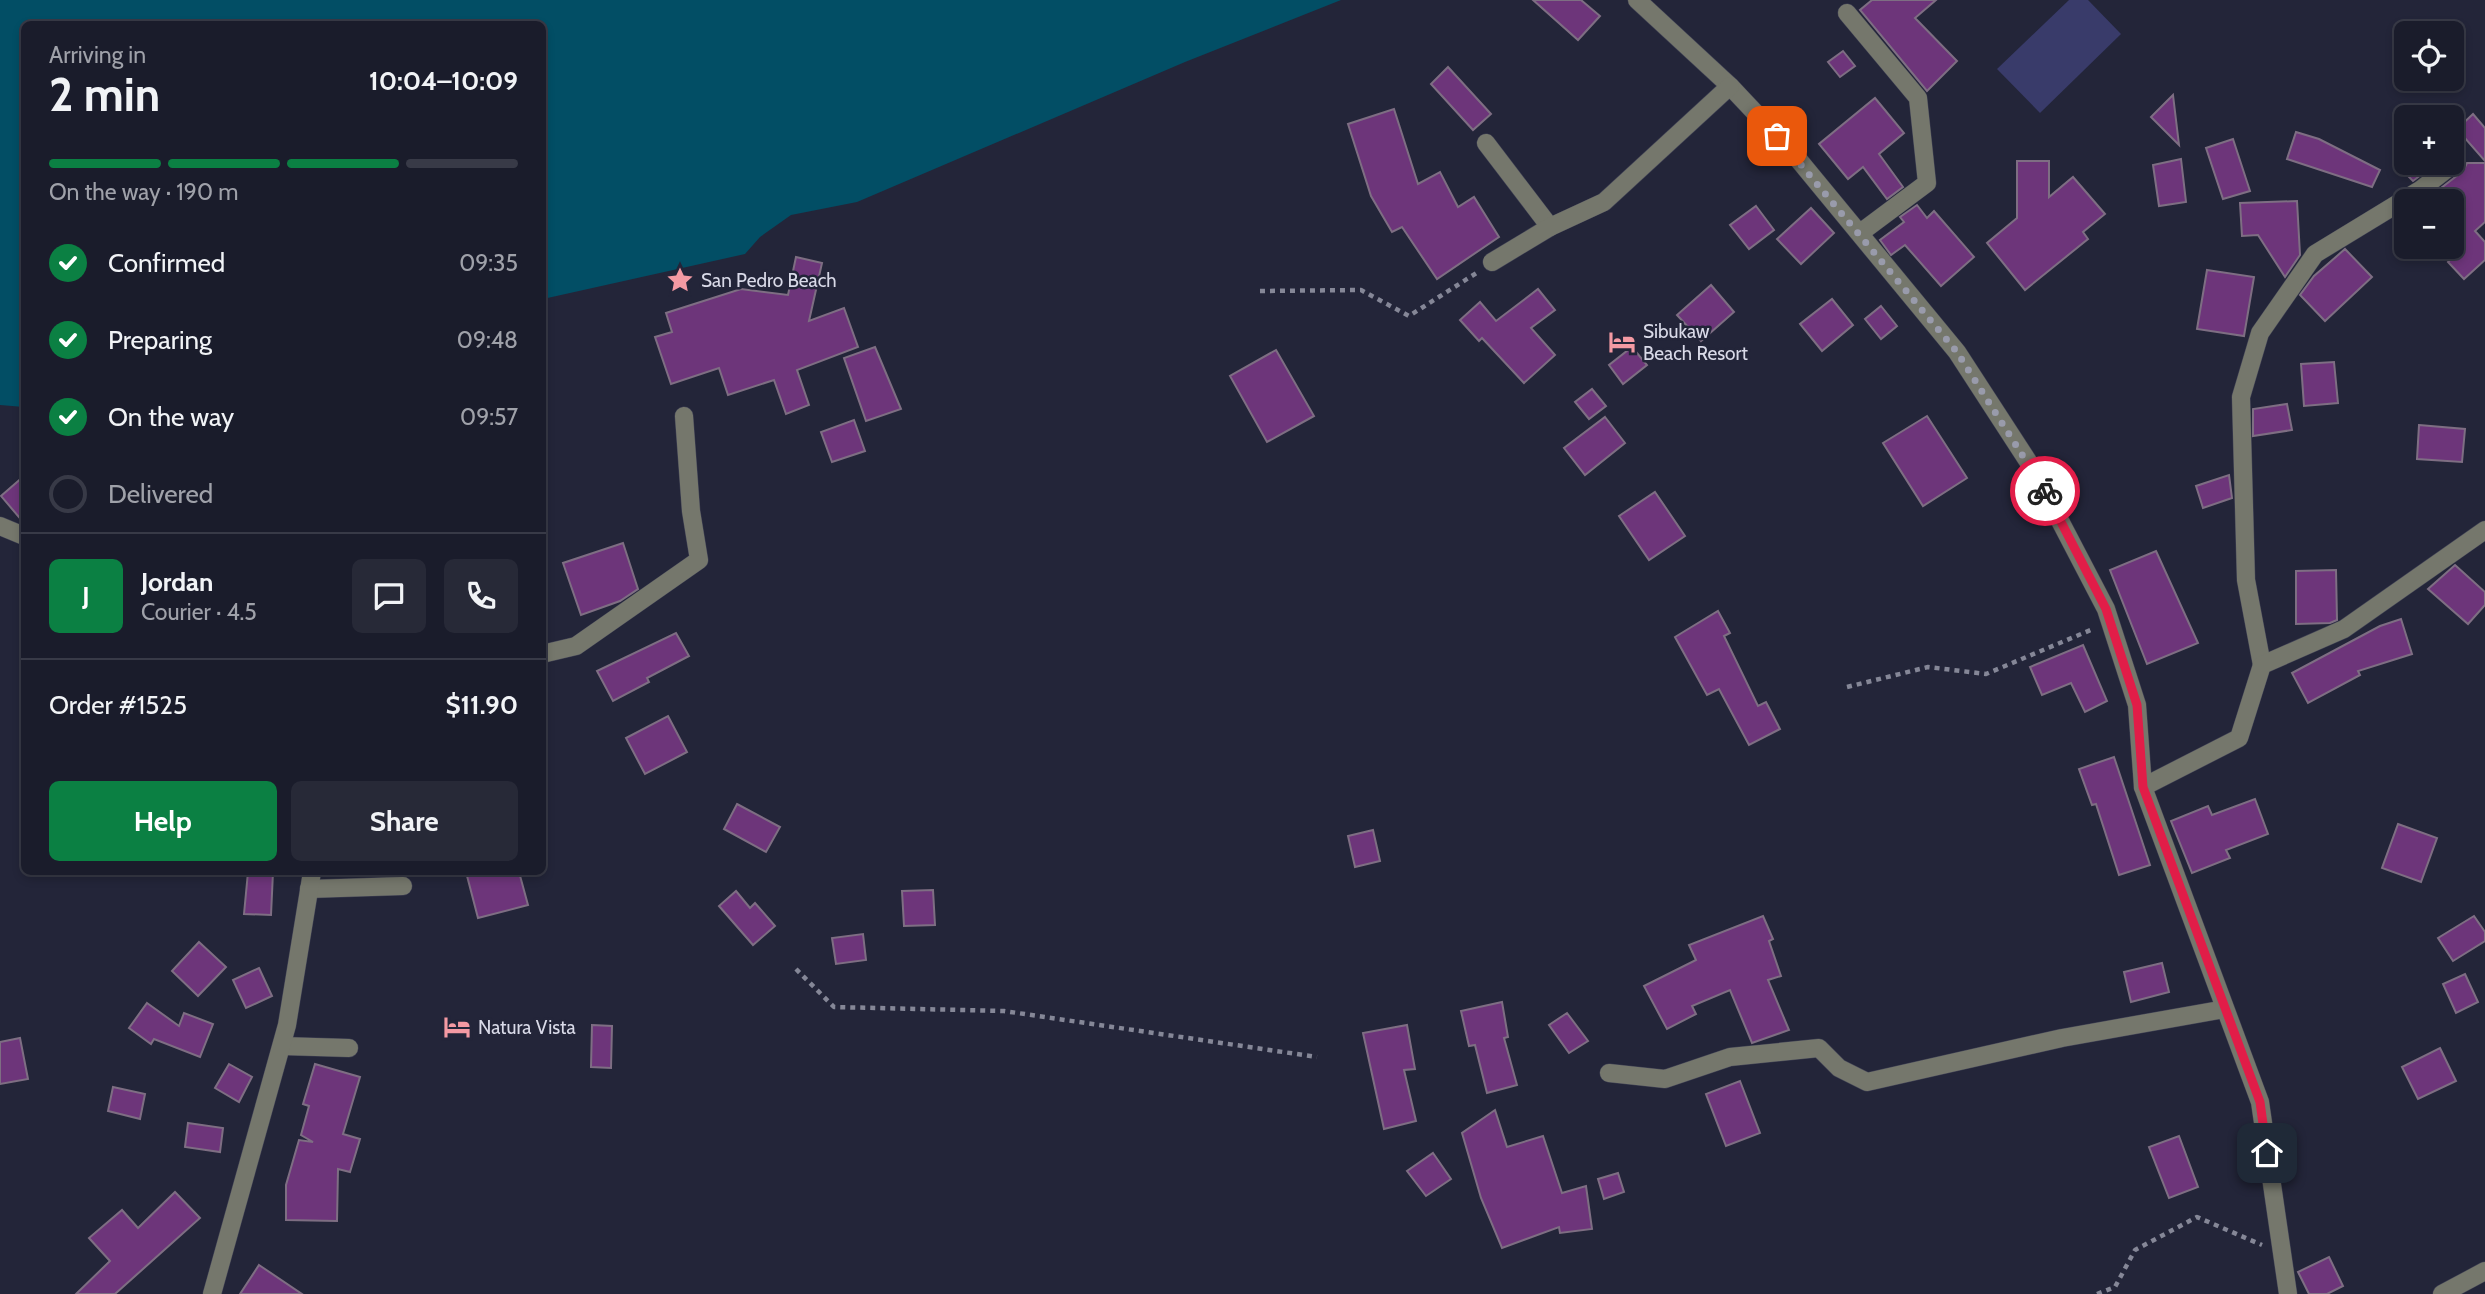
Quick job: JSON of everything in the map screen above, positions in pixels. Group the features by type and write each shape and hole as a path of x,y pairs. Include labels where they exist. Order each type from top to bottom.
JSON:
{"street":[{"path":"1637,0 1730,86 1793,153 1957,352 2026,457 2110,622 2137,705 2143,787 2260,1102 2288,1294"},
{"path":"1847,13 1918,98 1927,183 1860,233"},
{"path":"1492,262 1550,227 1604,202 1730,86"},
{"path":"1486,143 1550,227"},
{"path":"2143,787 2239,738 2262,665 2246,580 2241,397 2260,333 2315,254 2420,190 2439,175"},
{"path":"546,653 576,646 699,560 691,511 684,416"},
{"path":"0,526 21,535"},
{"path":"2262,665 2344,629 2485,530"},
{"path":"212,1294 282,1046 310,880 403,886"},
{"path":"1609,1073 1665,1079 1730,1057 1819,1048 1839,1069 1867,1082 2062,1038 2225,1009"},
{"path":"282,1046 349,1048"},
{"path":"2442,1294 2485,1271"}],"path":[{"path":"1260,291 1361,290 1409,316 1492,262"},
{"path":"1847,687 1928,667 1986,674 2110,622"},
{"path":"796,969 834,1007 1004,1011 1317,1058"},
{"path":"2096,1294 2115,1287 2135,1250 2197,1217 2282,1254"}],"shaded area":[{"path":"0,0 1341,0 1185,62 857,202 791,215 760,237 745,254 546,298 546,21 21,21 21,407 0,405"},
{"path":"2069,0 2088,0 2121,34 2040,113 1997,69"}],"building":[{"path":"1533,0 1581,0 1600,16 1578,40"},
{"path":"1872,0 1936,0 1915,18 1957,61 1927,91 1860,10"},
{"path":"1843,51 1855,66 1840,77 1828,62"},
{"path":"1448,67 1491,114 1473,130 1431,84"},
{"path":"2173,95 2179,145 2151,117"},
{"path":"1875,98 1904,133 1879,154 1903,187 1887,199 1863,167 1848,179 1819,144"},
{"path":"1394,109 1418,184 1440,172 1458,207 1474,197 1499,237 1437,279 1402,227 1392,232 1371,196 1348,124"},
{"path":"2473,114 2485,128 2485,161 2464,137 2464,122"},
{"path":"2296,132 2319,139 2380,170 2372,187 2287,159"},
{"path":"2233,139 2250,191 2223,199 2206,148"},
{"path":"2181,159 2186,202 2159,206 2153,165"},
{"path":"2017,161 2049,161 2049,197 2073,177 2105,214 2083,232 2088,239 2025,290 1987,243 2017,218"},
{"path":"2467,163 2485,163 2485,222 2475,231 2485,242 2485,260 2464,279 2448,262 2451,259 2464,259 2464,189 2440,189 2458,175 2464,175"},
{"path":"2407,175 2421,175 2413,181"},
{"path":"2297,201 2300,255 2285,277 2258,235 2242,236 2240,203"},
{"path":"1917,205 1927,218 1934,211 1974,257 1941,286 1905,245 1891,255 1880,240 1904,222 1900,217"},
{"path":"1756,206 1774,230 1749,249 1730,225"},
{"path":"1811,208 1834,233 1801,264 1777,239"},
{"path":"2345,249 2372,277 2325,321 2300,295 2314,276"},
{"path":"796,257 822,263 809,321 844,308 858,347 797,370 809,405 786,414 774,380 728,395 719,368 671,384 655,337 672,332 666,313 741,289 788,295"},
{"path":"2207,270 2254,277 2244,336 2197,329"},
{"path":"1711,285 1734,312 1701,341 1677,315"},
{"path":"1538,289 1555,310 1531,328 1555,355 1524,383 1482,338 1479,341 1460,320 1480,302 1496,321"},
{"path":"1832,299 1853,325 1822,351 1800,324"},
{"path":"1881,306 1897,326 1881,339 1865,319"},
{"path":"875,347 901,409 866,421 844,358"},
{"path":"1632,347 1647,365 1623,384 1609,365"},
{"path":"1276,350 1314,416 1267,442 1230,376"},
{"path":"2334,362 2338,403 2304,406 2301,364"},
{"path":"1592,389 1606,406 1589,419 1575,402"},
{"path":"2287,404 2292,430 2253,436 2253,409"},
{"path":"1927,416 1967,478 1923,506 1883,443"},
{"path":"1605,417 1625,443 1585,475 1564,448"},
{"path":"854,420 865,451 832,462 821,432"},
{"path":"2419,425 2465,429 2462,462 2417,459"},
{"path":"2229,475 2232,498 2203,508 2196,486"},
{"path":"21,479 21,519 1,496"},
{"path":"1655,492 1685,536 1649,560 1619,516"},
{"path":"623,543 638,589 620,601 581,615 563,563"},
{"path":"2156,551 2198,643 2147,664 2110,570"},
{"path":"2455,565 2485,592 2485,605 2468,624 2428,589"},
{"path":"2336,570 2337,620 2330,623 2296,624 2296,571"},
{"path":"1718,611 1730,633 1724,636 1758,706 1766,702 1780,729 1749,745 1719,689 1707,695 1675,637"},
{"path":"2401,619 2412,654 2358,671 2360,675 2308,703 2292,673 2380,626"},
{"path":"676,633 689,656 647,678 649,682 613,701 597,671"},
{"path":"2083,645 2107,701 2085,712 2071,683 2042,695 2030,667"},
{"path":"668,716 687,752 645,774 626,738"},
{"path":"2114,757 2150,865 2119,875 2096,804 2092,805 2079,769"},
{"path":"2255,799 2268,834 2226,850 2230,858 2192,873 2171,821 2208,806 2212,815"},
{"path":"737,804 780,827 766,852 724,829"},
{"path":"2398,824 2437,838 2421,882 2382,868"},
{"path":"1373,830 1380,861 1355,867 1348,836"},
{"path":"248,875 273,875 271,915 244,914"},
{"path":"467,875 520,875 528,905 478,918"},
{"path":"933,890 935,925 904,926 902,891"},
{"path":"736,891 750,908 755,903 775,926 753,945 719,906"},
{"path":"1763,916 1773,939 1769,941 1781,976 1768,980 1789,1030 1752,1043 1730,990 1692,1006 1696,1014 1667,1029 1644,986 1696,960 1689,945"},
{"path":"2474,916 2485,932 2485,941 2453,961 2438,938"},
{"path":"863,934 866,960 836,964 832,938"},
{"path":"199,942 226,967 198,996 172,971"},
{"path":"2162,963 2169,992 2131,1002 2124,972"},
{"path":"259,968 272,996 246,1008 233,980"},
{"path":"2465,974 2478,1002 2456,1013 2443,984"},
{"path":"1502,1002 1508,1037 1504,1038 1517,1085 1487,1093 1475,1045 1469,1046 1461,1011"},
{"path":"147,1003 179,1026 184,1013 213,1024 200,1057 154,1039 151,1044 129,1028"},
{"path":"1567,1013 1588,1041 1569,1053 1549,1025"},
{"path":"592,1025 612,1026 611,1068 591,1067"},
{"path":"1407,1025 1415,1069 1404,1070 1416,1121 1384,1129 1363,1033"},
{"path":"20,1038 28,1079 0,1084 0,1042"},
{"path":"2440,1048 2456,1081 2418,1099 2402,1067"},
{"path":"229,1064 252,1077 239,1102 215,1088"},
{"path":"315,1064 360,1077 343,1134 360,1139 350,1172 338,1169 337,1221 286,1220 286,1185 299,1140 313,1142 301,1135 309,1106 303,1104"},
{"path":"1740,1081 1760,1133 1726,1146 1706,1094"},
{"path":"113,1087 145,1094 140,1119 108,1111"},
{"path":"1495,1110 1507,1147 1543,1136 1562,1193 1586,1186 1592,1229 1560,1233 1559,1227 1502,1248 1481,1198 1462,1133"},
{"path":"188,1123 223,1128 220,1152 185,1147"},
{"path":"2179,1136 2198,1187 2169,1198 2149,1147"},
{"path":"1433,1153 1451,1179 1426,1196 1407,1171"},
{"path":"1618,1173 1624,1192 1604,1199 1598,1179"},
{"path":"175,1192 200,1218 115,1294 76,1294 110,1261 89,1238 122,1210 138,1228"},
{"path":"2329,1257 2343,1286 2327,1294 2309,1294 2298,1272"},
{"path":"259,1265 302,1294 240,1294"}],"way so far":[{"path":"1777,136 1957,352 2045,491"}],"place":[{"name":"San Pedro Beach","path":"680,280"},
{"name":"Sibukaw Beach Resort","path":"1622,342"},
{"name":"Natura Vista","path":"457,1027"}],"route":[{"path":"2045,491 2106,609 2137,705 2143,787 2260,1102 2267,1153"}]}
